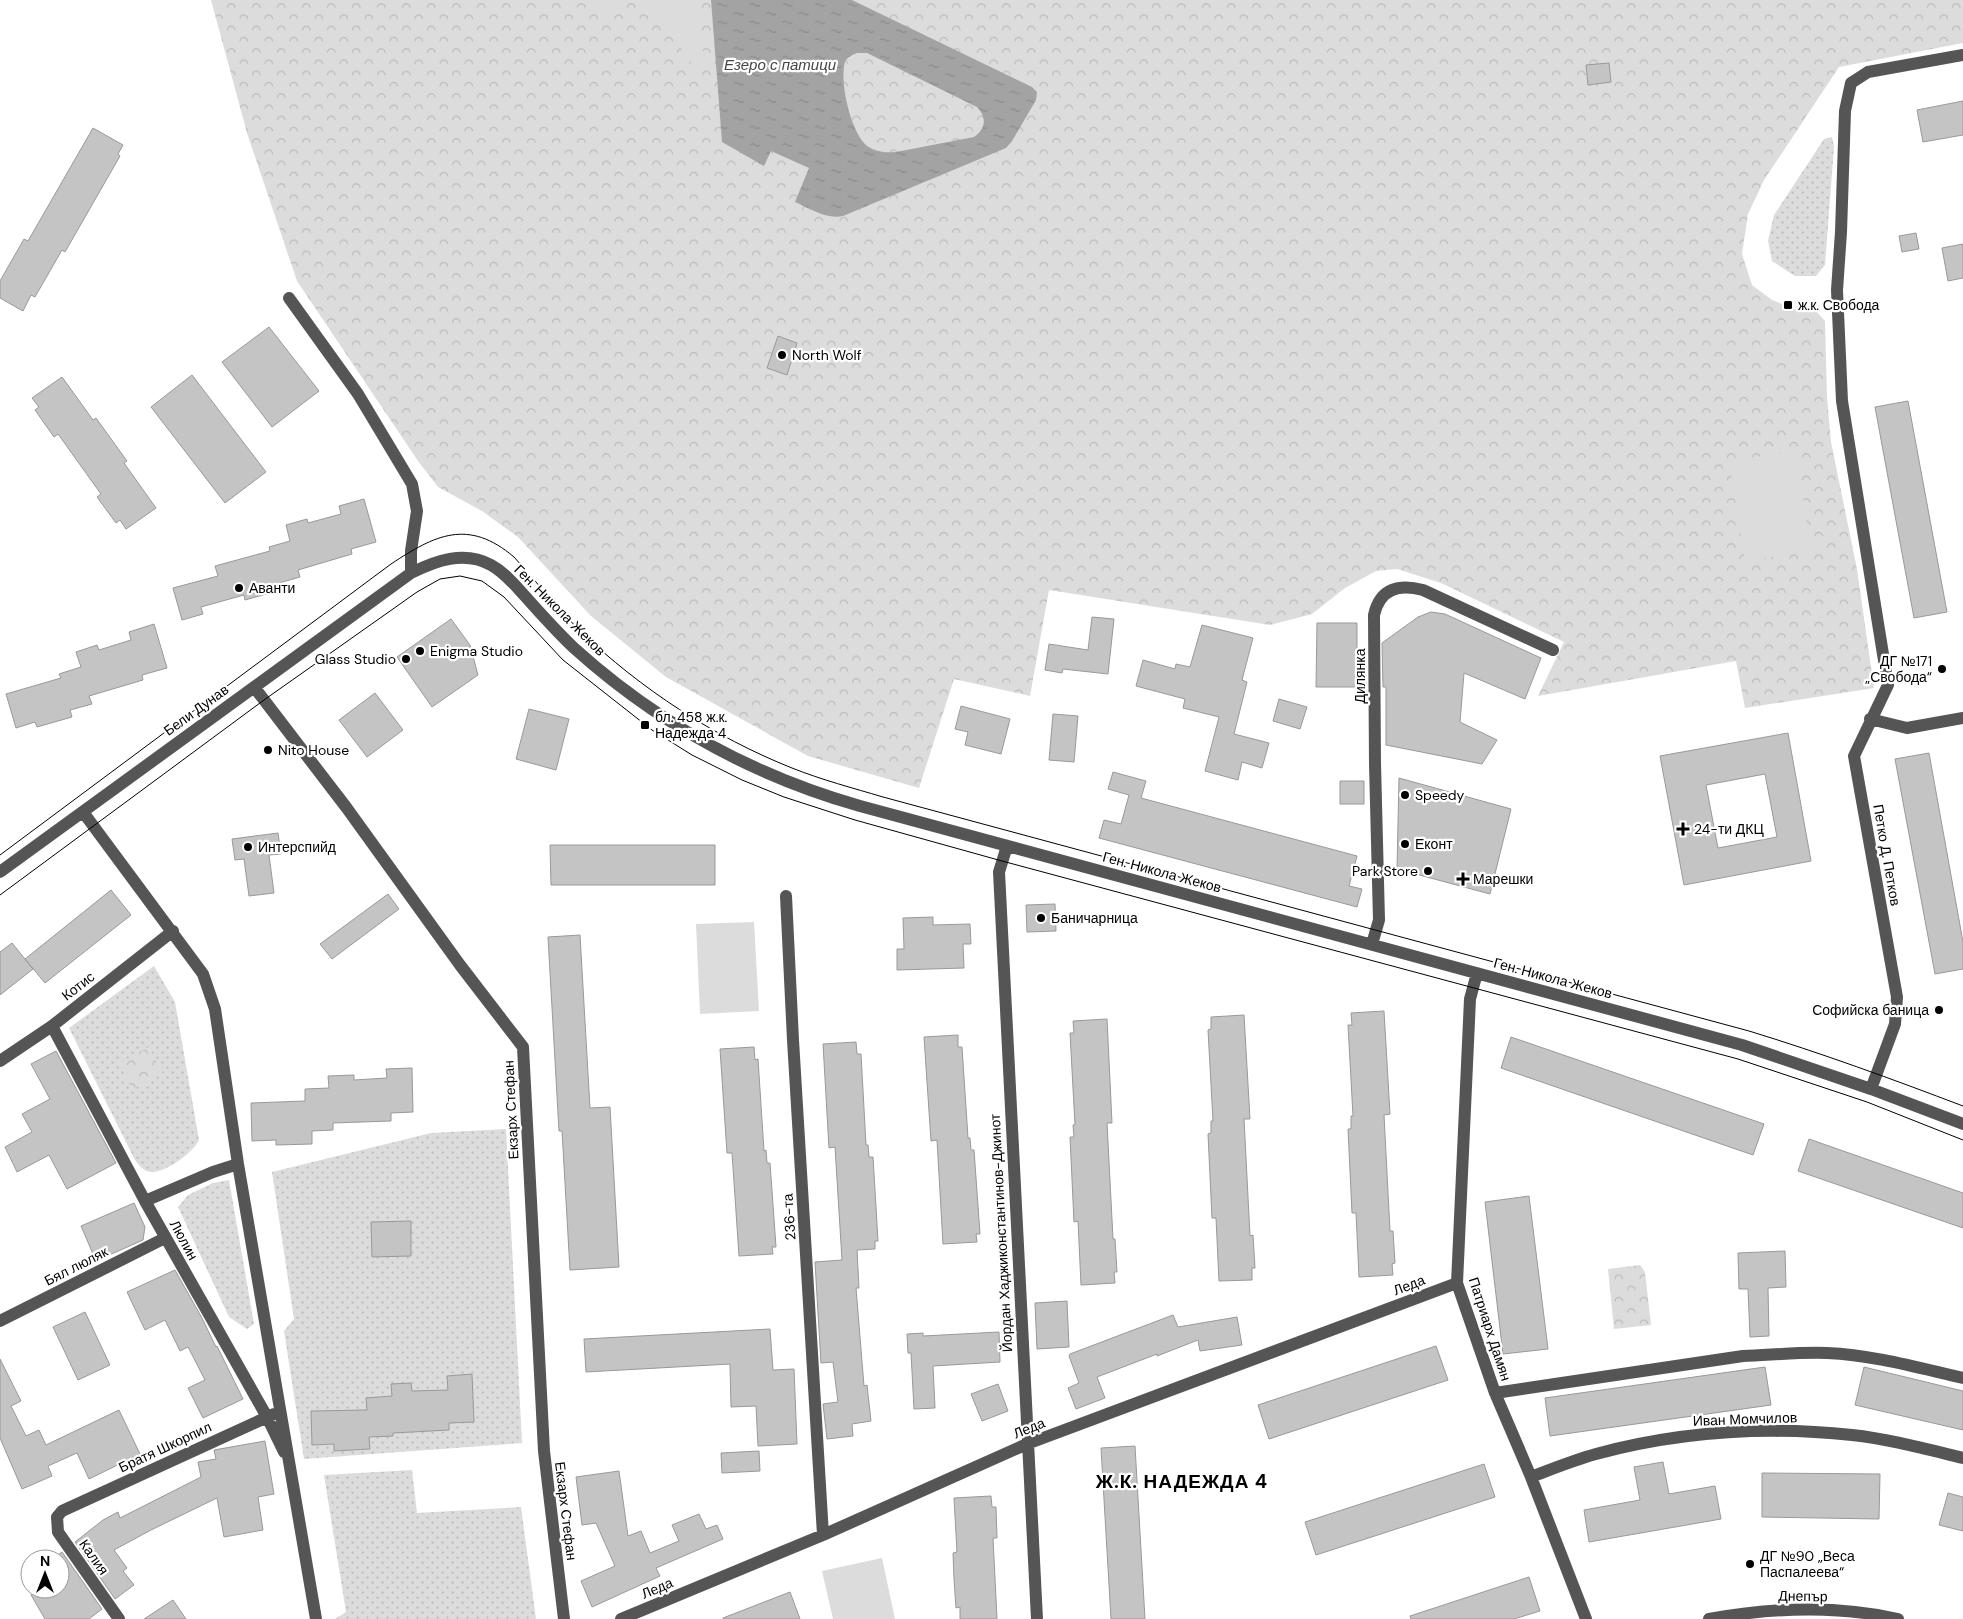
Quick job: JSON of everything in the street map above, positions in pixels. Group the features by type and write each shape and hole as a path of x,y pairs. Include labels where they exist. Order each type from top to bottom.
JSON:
{"street":[{"name":"Петко Д. Петков","path":"1871,1089 1895,1024 1897,997 1854,756 1870,719 1888,685 1842,401 1837,290 1845,111 1852,83 1868,72 1963,55"},
{"path":"289,298 358,394 412,484 417,511 411,551 411,573"},
{"name":"Ген. Никола Жеков","path":"411,573 430,564 458,558 473,559 490,564 508,577 572,646 642,703 700,740 750,766 825,796 1742,1045 1871,1089 1963,1124"},
{"name":"Бели Дунав","path":"1,869 83,812 411,573"},
{"name":"Дилянка","path":"1372,944 1379,920 1374,615 1377,602 1397,588 1409,586 1423,590 1553,650"},
{"name":"Екзарх Стефан","path":"254,687 523,1047 544,1451 564,1619"},
{"path":"1870,719 1907,728 1963,718"},
{"path":"83,812 203,974 215,1009 238,1164 316,1619"},
{"name":"Йордан Хаджиконстантинов-Джинот","path":"1006,846 999,872 1037,1619"},
{"name":"236-та","path":"786,896 792,1040 823,1535"},
{"name":"Котис","path":"0,1061 52,1026 173,931"},
{"name":"Патриарх Дамян","path":"1477,973 1470,999 1457,1283 1495,1393 1531,1477 1586,1619"},
{"name":"Люлин","path":"52,1026 165,1238 267,1417 291,1468"},
{"path":"145,1201 213,1172 238,1164"},
{"name":"Бял люляк","path":"0,1321 165,1238"},
{"name":"Леда","path":"620,1619 823,1535 1027,1444 1457,1283"},
{"path":"1495,1393 1743,1356 1792,1354 1828,1353 1883,1360 1963,1378"},
{"name":"Братя Шкорпил","path":"62,1511 281,1410"},
{"name":"Иван Момчилов","path":"1531,1477 1595,1454 1697,1435 1743,1431 1786,1431 1852,1435 1914,1446 1963,1458"},
{"name":"Калия","path":"62,1511 57,1517 58,1532 119,1619"},
{"name":"Днепър","path":"1709,1619 1754,1612 1792,1610 1841,1612 1898,1619"}],"green space":[{"path":"211,0 1963,0 1963,43 1839,67 1764,180 1748,214 1742,254 1752,285 1772,300 1796,310 1816,311 1825,321 1827,397 1831,442 1857,569 1874,688 1745,708 1736,661 1538,696 1564,642 1441,583 1397,569 1376,571 1345,588 1312,614 1270,625 1049,590 1030,696 954,679 919,788 808,756 666,677 591,616 518,537 482,511 438,487 418,461 297,281 247,133"},
{"path":"584,0 626,0 615,6 600,9 595,8"},
{"path":"647,0 699,0 704,64 700,68 693,65"},
{"path":"1832,137 1834,147 1825,265 1816,276 1795,276 1772,261 1768,241 1774,215 1824,139"},
{"path":"1796,451 1811,551 1745,561 1729,461"},
{"path":"754,922 759,1011 700,1014 696,924"},
{"path":"154,966 175,1002 199,1140 176,1163 160,1171 153,1172 144,1169 135,1160 69,1028"},
{"path":"149,1047 163,1074 132,1089 119,1063"},
{"path":"506,1129 522,1443 304,1459 284,1331 294,1319 272,1172 431,1133"},
{"path":"229,1180 254,1324 247,1329 229,1317 178,1207 188,1195 213,1183"},
{"path":"1640,1265 1645,1272 1651,1325 1614,1329 1608,1269"},
{"path":"412,1470 417,1513 521,1507 536,1619 335,1619 346,1612 324,1475"},
{"path":"882,1558 895,1619 833,1619 822,1571"}],"water":[{"name":"Езеро с патици","path":"711,0 852,0 1032,87 1037,92 1036,100 1006,148 837,217 824,215 795,202 809,168 771,151 764,166 722,142","holes":["857,53 867,53 977,107 984,119 983,127 974,137 896,152 881,152 867,146 861,139 851,119 844,82 845,62 848,57"]}],"building":[{"path":"1609,63 1611,82 1588,85 1586,65"},
{"path":"1963,101 1963,135 1923,142 1917,110"},
{"path":"93,128 123,145 118,154 120,156 65,252 62,250 35,297 31,295 23,311 0,298 0,281 24,239 28,241"},
{"path":"1916,233 1919,249 1902,252 1899,236"},
{"path":"1963,244 1963,278 1948,281 1942,248"},
{"path":"269,327 319,391 272,427 222,362"},
{"name":"North Wolf","path":"778,336 797,343 787,375 767,368"},
{"path":"192,375 266,472 225,503 151,407"},
{"path":"62,377 93,420 96,418 127,461 124,463 156,508 126,529 120,520 116,523 97,497 101,494 58,434 54,437 35,410 39,407 32,398"},
{"path":"1908,401 1947,612 1914,618 1875,407"},
{"path":"364,499 376,542 351,549 352,554 298,570 300,577 279,583 281,590 245,600 244,595 201,607 203,614 182,620 173,588 218,576 215,566 270,551 269,547 290,541 286,525 307,519 308,523 341,514 339,506"},
{"path":"1431,612 1445,614 1541,658 1525,699 1464,673 1460,722 1497,740 1482,764 1386,745 1386,687 1383,687 1382,643 1418,617"},
{"path":"1092,617 1114,619 1108,674 1063,669 1062,673 1045,670 1049,644 1088,650"},
{"path":"451,619 470,645 478,675 432,707 397,657"},
{"path":"1317,623 1357,623 1357,663 1366,656 1366,687 1316,687"},
{"path":"154,624 167,668 142,675 143,680 89,696 92,704 70,710 72,717 37,727 35,722 16,728 6,694 61,678 59,674 81,667 76,652 97,645 99,650 131,640 129,632"},
{"path":"1202,625 1253,638 1242,680 1247,682 1234,734 1269,743 1262,768 1242,762 1238,780 1205,771 1219,717 1183,708 1185,699 1136,686 1143,660 1175,669 1176,664 1190,667"},
{"path":"375,693 403,730 367,757 339,720"},
{"path":"1279,699 1307,707 1300,729 1273,721"},
{"path":"961,706 1010,719 1001,754 965,745 968,732 955,729"},
{"path":"529,709 569,719 556,770 516,759"},
{"path":"1053,714 1078,716 1074,762 1049,760"},
{"path":"1788,733 1811,861 1684,885 1660,756","holes":["1765,774 1777,837 1718,848 1706,785"]},
{"path":"1929,753 1963,942 1963,969 1935,974 1895,759"},
{"path":"1113,772 1146,781 1141,798 1357,856 1349,886 1362,889 1357,907 1099,838 1104,820 1121,824 1129,795 1108,789"},
{"path":"1399,778 1511,809 1490,894 1397,869"},
{"path":"1340,781 1364,781 1364,804 1340,804"},
{"path":"278,833 281,854 269,855 274,893 249,896 244,859 235,860 232,839"},
{"path":"550,845 715,845 715,885 551,885"},
{"path":"111,890 131,915 45,983 25,959"},
{"path":"388,894 399,909 332,959 320,944"},
{"path":"1055,904 1056,931 1027,932 1026,905"},
{"path":"933,917 933,925 970,924 971,944 963,944 964,968 897,970 897,949 904,949 903,918"},
{"path":"580,935 590,1108 610,1107 619,1267 570,1270 562,1131 559,1131 548,937"},
{"path":"12,943 33,969 0,995 0,952"},
{"path":"1384,1011 1390,1114 1384,1115 1390,1231 1393,1231 1395,1263 1392,1264 1393,1275 1359,1277 1356,1213 1352,1213 1348,1129 1351,1129 1351,1116 1353,1116 1348,1025 1352,1025 1351,1013"},
{"path":"1244,1015 1250,1119 1244,1119 1250,1236 1253,1235 1255,1268 1252,1268 1252,1280 1219,1281 1216,1218 1212,1218 1208,1134 1211,1133 1211,1121 1213,1121 1208,1030 1211,1029 1211,1017"},
{"path":"1107,1019 1112,1123 1107,1123 1113,1239 1115,1239 1117,1272 1114,1272 1115,1283 1081,1285 1078,1221 1074,1222 1070,1137 1074,1137 1073,1125 1075,1125 1070,1033 1074,1033 1073,1021"},
{"path":"958,1035 958,1047 962,1047 968,1138 970,1138 971,1150 974,1150 980,1234 976,1234 977,1242 943,1244 937,1140 931,1141 924,1037"},
{"path":"1511,1037 1764,1124 1753,1155 1501,1068"},
{"path":"856,1042 857,1054 861,1054 866,1145 868,1145 869,1157 873,1157 878,1241 875,1241 875,1249 857,1250 859,1288 856,1288 864,1386 867,1385 871,1421 852,1424 853,1436 827,1439 823,1404 838,1402 833,1362 821,1363 815,1262 842,1260 835,1147 829,1148 823,1044"},
{"path":"754,1047 755,1060 758,1059 764,1151 766,1150 767,1163 770,1163 776,1247 772,1247 773,1254 739,1256 732,1153 727,1153 720,1049"},
{"path":"56,1051 116,1163 67,1189 49,1155 17,1172 5,1147 32,1132 22,1114 50,1099 31,1064"},
{"path":"412,1068 413,1112 391,1113 391,1121 333,1123 333,1130 312,1131 312,1144 276,1145 276,1140 252,1141 251,1103 305,1101 305,1089 329,1088 328,1076 354,1075 354,1080 387,1078 386,1069"},
{"path":"1809,1139 1963,1193 1963,1228 1798,1171"},
{"path":"1529,1196 1548,1349 1503,1354 1485,1202"},
{"path":"134,1203 145,1227 143,1240 96,1261 81,1226"},
{"path":"411,1221 411,1256 372,1257 371,1222"},
{"path":"1785,1251 1786,1287 1768,1288 1769,1336 1750,1337 1748,1289 1739,1289 1738,1253"},
{"path":"175,1270 217,1346 243,1399 203,1418 188,1388 205,1380 188,1347 180,1351 165,1320 145,1330 127,1292"},
{"path":"1067,1301 1069,1347 1037,1349 1035,1303"},
{"path":"85,1312 110,1365 78,1380 53,1327"},
{"path":"1173,1315 1178,1327 1237,1317 1242,1345 1200,1351 1198,1340 1097,1377 1105,1398 1076,1409 1068,1388 1079,1383 1069,1356 1070,1354"},
{"path":"770,1329 773,1370 794,1369 797,1444 758,1446 756,1406 731,1407 730,1364 586,1372 584,1339"},
{"path":"999,1332 1000,1362 933,1366 935,1408 914,1409 911,1353 908,1353 907,1334 923,1333 923,1336"},
{"path":"1436,1346 1448,1380 1269,1439 1258,1405"},
{"path":"0,1359 21,1401 11,1406 26,1436 39,1430 46,1445 119,1410 140,1454 89,1479 77,1453 48,1466 52,1476 22,1489 0,1438"},
{"path":"1765,1367 1771,1405 1550,1436 1545,1398"},
{"path":"1864,1367 1963,1391 1963,1430 1855,1405"},
{"path":"472,1374 474,1422 449,1423 449,1430 393,1433 393,1436 369,1437 370,1449 334,1451 334,1444 312,1445 311,1411 367,1410 366,1398 392,1396 391,1384 411,1383 412,1391 448,1390 447,1376"},
{"path":"998,1384 1008,1411 982,1421 971,1394"},
{"path":"265,1441 274,1494 258,1497 263,1530 224,1537 217,1498 114,1550 127,1568 123,1571 134,1585 115,1599 75,1542 103,1520 118,1512 120,1518 201,1477 198,1462 216,1459 214,1450"},
{"path":"1135,1446 1145,1619 1111,1619 1101,1448"},
{"path":"759,1451 760,1471 722,1473 721,1453"},
{"path":"1663,1462 1669,1494 1715,1486 1721,1519 1589,1542 1584,1510 1640,1500 1634,1467"},
{"path":"1484,1464 1495,1497 1316,1555 1305,1522"},
{"path":"619,1471 628,1536 641,1531 650,1553 679,1541 672,1525 699,1514 706,1529 717,1525 723,1539 656,1568 660,1576 592,1607 581,1581 615,1566 596,1523 582,1525 576,1477"},
{"path":"1762,1473 1880,1474 1879,1519 1762,1517"},
{"path":"1948,1493 1963,1497 1963,1531 1939,1525"},
{"path":"991,1496 992,1507 996,1507 997,1538 993,1538 997,1619 960,1619 960,1607 956,1608 954,1579 953,1553 957,1552 954,1498"},
{"path":"70,1563 102,1609 89,1619 45,1619 33,1599 70,1599"},
{"path":"1529,1577 1540,1611 1514,1619 1411,1619 1410,1616"},
{"path":"790,1592 800,1619 723,1619 723,1618"},
{"path":"173,1600 186,1619 144,1619"}],"tram line":[{"path":"0,855 391,564 422,545 452,535 466,534 482,538 497,545 514,557 580,631 653,692 735,742 763,756 803,772 883,797 1749,1031 1803,1048 1963,1106"},
{"path":"0,895 264,700 417,592 440,579 460,576 482,581 504,597 563,660 652,730 692,755 742,780 784,797 855,820 1002,861 1738,1059 1867,1102 1963,1140"}],"place":[{"name":"ж.к. Свобода","path":"1788,305"},
{"name":"North Wolf","path":"782,355"},
{"name":"Аванти","path":"239,588"},
{"name":"Enigma Studio","path":"420,651"},
{"name":"Glass Studio","path":"406,659"},
{"name":"ДГ №171 „Свобода“","path":"1942,669"},
{"name":"бл. 458 ж.к. Надежда 4","path":"645,725"},
{"name":"Nito House","path":"268,750"},
{"name":"Speedy","path":"1405,795"},
{"name":"24-ти ДКЦ","path":"1683,829"},
{"name":"Еконт","path":"1405,844"},
{"name":"Интерспийд","path":"248,847"},
{"name":"Park Store","path":"1428,871"},
{"name":"Марешки","path":"1463,879"},
{"name":"Баничарница","path":"1041,918"},
{"name":"Софийска баница","path":"1939,1010"},
{"name":"ДГ №90 „Веса Паспалеева“","path":"1750,1564"}],"district":[{"name":"Ж.К. НАДЕЖДА 4","path":"1182,1481"}]}
